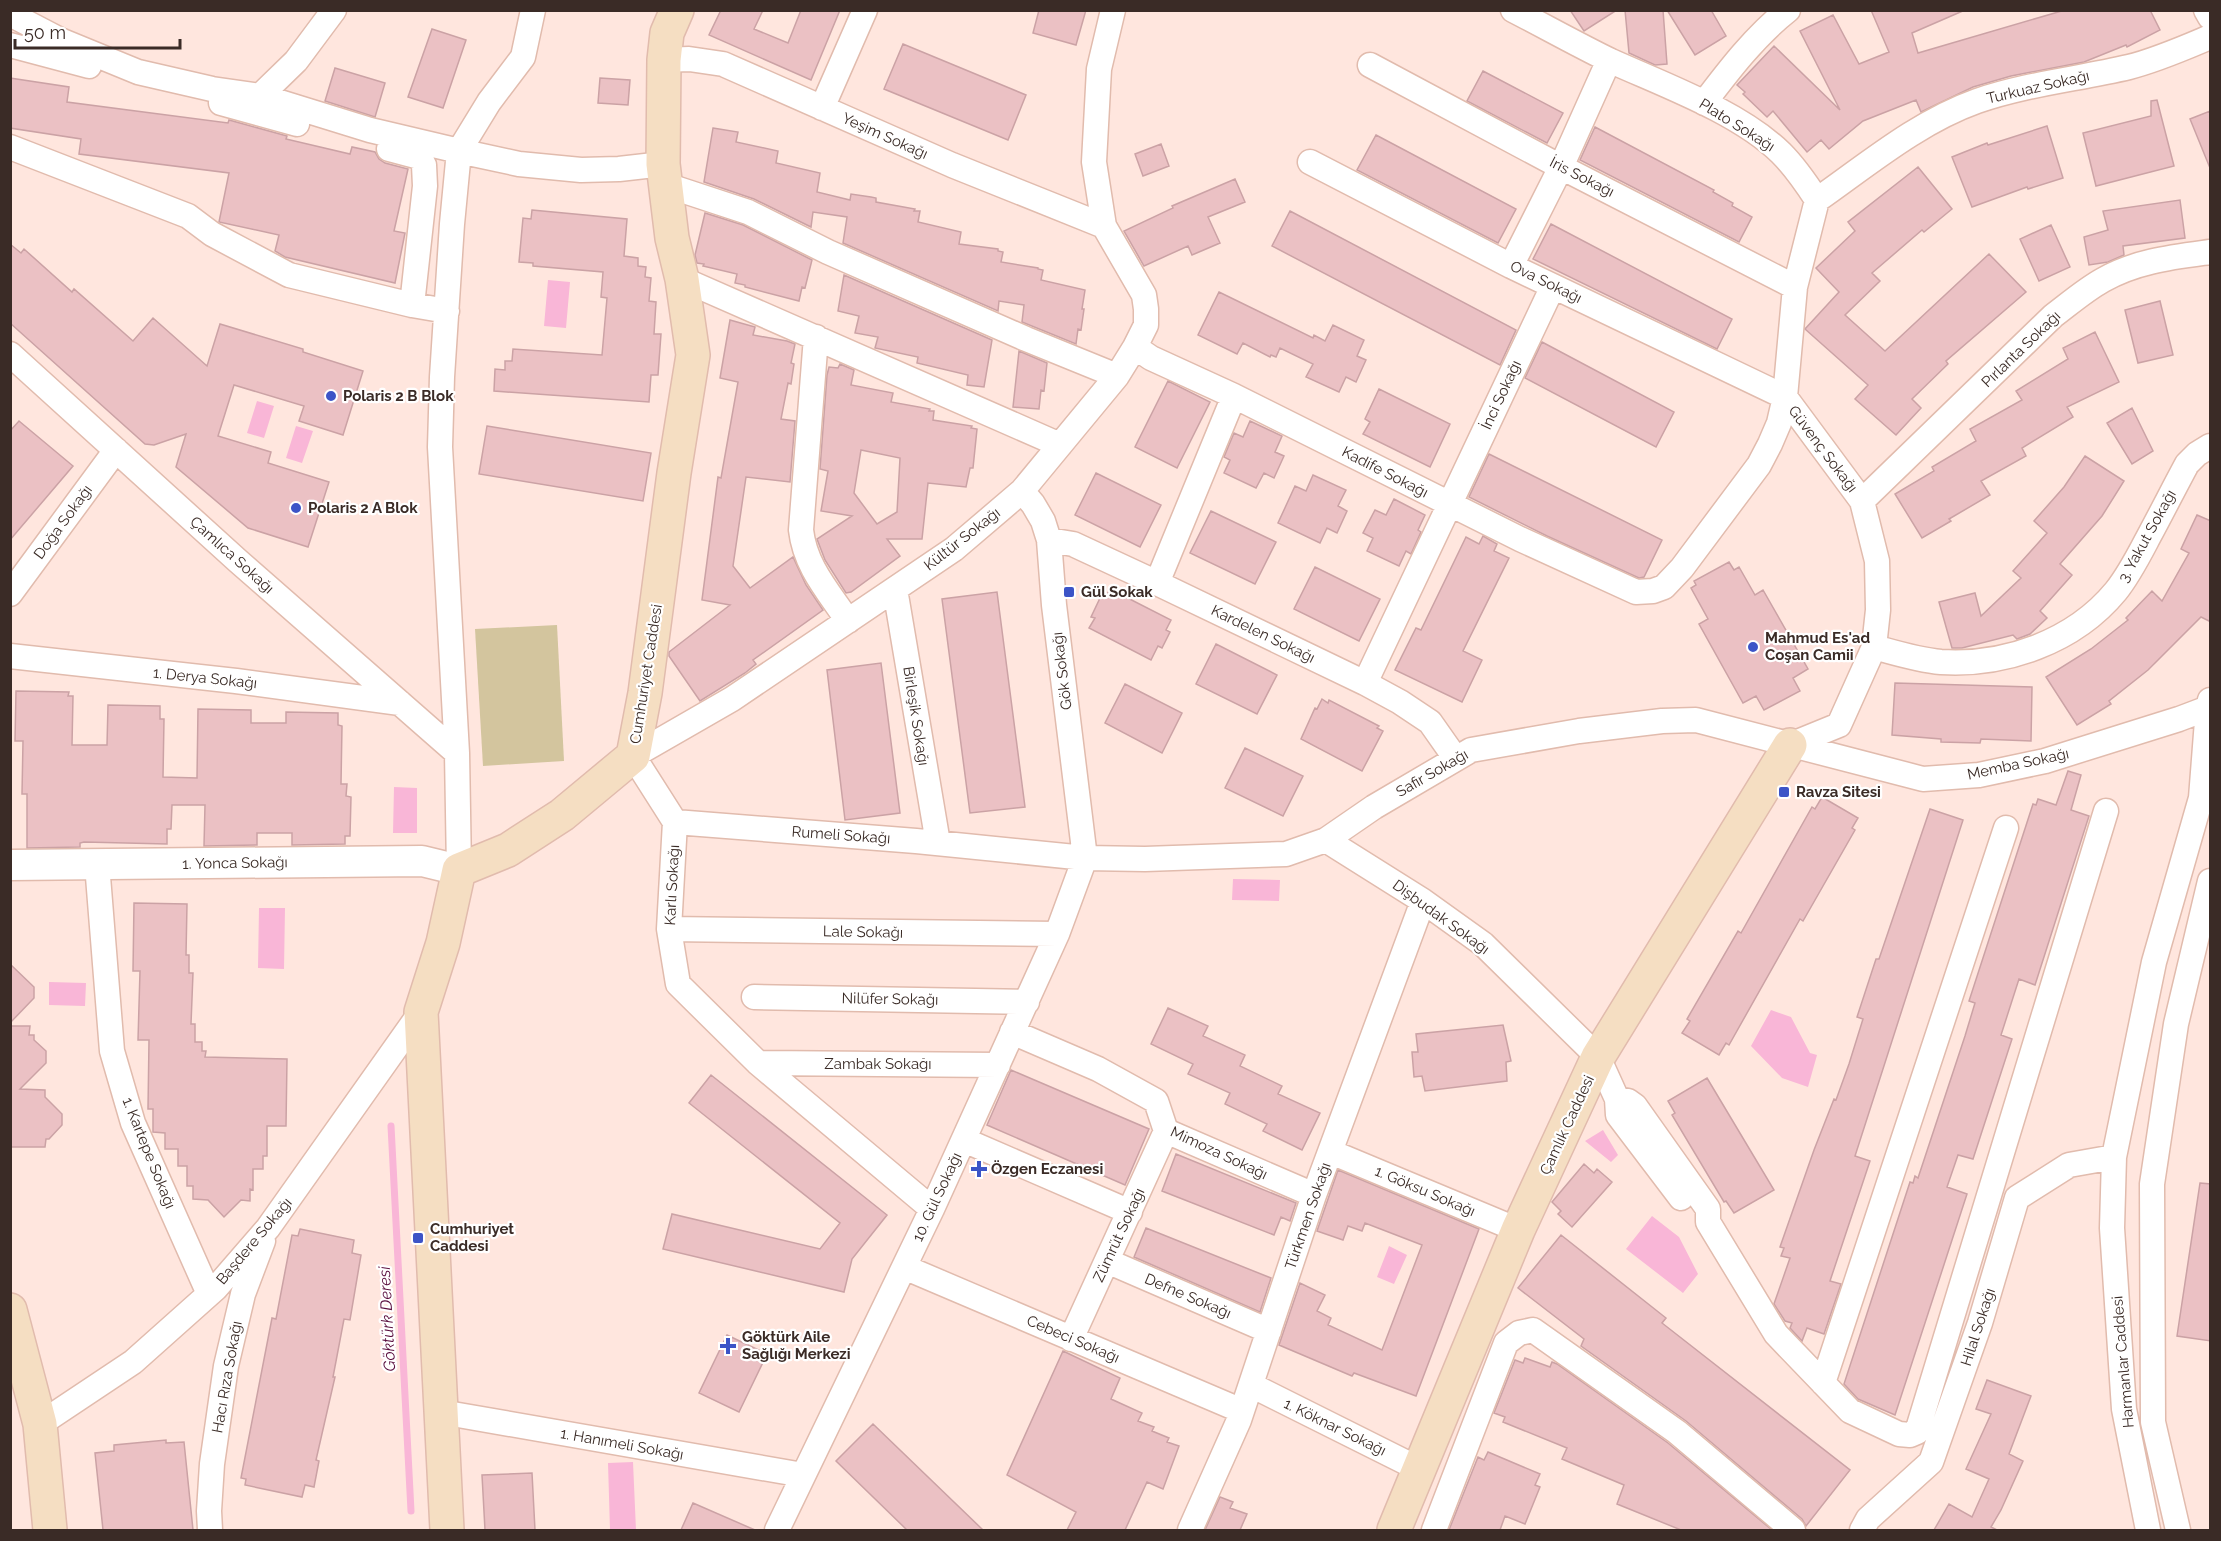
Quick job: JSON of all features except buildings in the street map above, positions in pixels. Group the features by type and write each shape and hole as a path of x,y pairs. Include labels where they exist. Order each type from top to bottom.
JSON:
{"main road":[{"name":"Cumhuriyet Caddesi","path":"459,870 508,850 562,815 633,756 645,693 674,473 693,355 682,279 672,237 665,174 664,60 667,33 677,10"},
{"name":"Çamlık Caddesi","path":"1394,1530 1518,1230 1598,1057 1790,745"},
{"path":"447,1530 421,1012 443,943 459,870"},
{"path":"10,1310 40,1424 50,1530"}],"street":[{"path":"260,96 296,61 334,10"},
{"path":"459,870 457,753 440,447 459,151 489,102 523,57 533,10"},
{"path":"822,108 865,10"},
{"path":"1104,226 1094,162 1099,69 1113,10"},
{"path":"1704,103 1735,62 1788,10"},
{"path":"2206,10 2211,16"},
{"name":"Plato Sokağı","path":"1523,12 1609,60 1704,103 1761,137 1780,152 1801,175 1817,200"},
{"path":"10,14 60,40 138,72 212,89 260,96 370,130 519,164 581,170 619,169 665,174 828,252 1026,339 1117,376"},
{"name":"Turkuaz Sokağı","path":"1817,200 1910,136 1944,115 1975,102 2012,90 2131,66 2211,37"},
{"path":"10,45 419,157 423,165 425,186 412,305"},
{"name":"Yeşim Sokağı","path":"664,60 689,59 723,64 952,165 1104,226"},
{"path":"1511,266 1561,167 1609,60"},
{"name":"İris Sokağı","path":"1370,65 1561,167 1795,287"},
{"path":"10,147 188,216 212,234 290,274 412,305 447,311"},
{"name":"Ova Sokağı","path":"1310,162 1511,266 1785,397"},
{"path":"1785,397 1795,287 1817,200"},
{"name":"Kültür Sokağı","path":"633,756 732,699 954,549 1022,491 1117,376 1146,325 1144,295 1104,226"},
{"name":"Pırlanta Sokağı","path":"1862,501 2053,316 2102,280 2160,258 2211,252"},
{"path":"682,279 1060,445"},
{"name":"İnci Sokağı","path":"1365,683 1553,286"},
{"path":"816,337 801,530 808,561 848,621"},
{"name":"Kadife Sokağı","path":"1135,347 1151,358 1234,396 1520,539 1636,592 1653,591 1664,586 1682,568 1759,465 1779,423 1785,397"},
{"name":"Çamlıca Sokağı","path":"10,354 238,561 457,753"},
{"path":"1157,582 1234,396"},
{"name":"Güvenç Sokağı","path":"1785,397 1862,501 1877,561 1878,610 1874,647 1839,725 1790,745"},
{"name":"3. Yakut Sokağı","path":"1874,647 1908,657 1940,662 1977,662 2007,657 2036,648 2070,631 2096,611 2116,591 2134,563 2187,464 2197,454 2211,446"},
{"name":"Doğa Sokağı","path":"10,594 116,450"},
{"name":"Gök Sokağı","path":"1022,491 1043,520 1049,540 1054,605 1085,858"},
{"name":"Kardelen Sokağı","path":"1049,540 1073,544 1157,582 1365,683 1430,722 1456,759"},
{"name":"Birleşik Sokağı","path":"895,589 938,843"},
{"name":"1. Derya Sokağı","path":"10,656 236,681 400,703"},
{"name":"Memba Sokağı","path":"1790,745 1923,779 1978,775 2045,761 2179,719 2209,704"},
{"name":"Harmanlar Caddesi","path":"2148,1530 2124,1408 2112,1228 2114,1157 2154,962 2206,796 2209,704"},
{"name":"Safir Sokağı","path":"1085,858 1145,859 1286,854 1326,840 1374,807 1471,750 1579,731 1662,721 1696,720 1790,745"},
{"path":"633,756 675,822"},
{"path":"1598,1057 1617,1099 1628,1101 1635,1106 1708,1209 1708,1222 1776,1335 1850,1412 1899,1434 1910,1435 1917,1432 2106,811"},
{"name":"Rumeli Sokağı","path":"675,822 938,843 1085,858"},
{"name":"Karlı Sokağı","path":"675,822 669,929 678,984 758,1063"},
{"path":"1823,1383 2007,828"},
{"name":"Dişbudak Sokağı","path":"1326,840 1424,901 1483,944 1598,1057"},
{"name":"10. Gül Sokağı","path":"777,1530 964,1140 1057,934 1085,858"},
{"name":"1. Yonca Sokağı","path":"10,865 422,861 459,870"},
{"name":"1. Kartepe Sokağı","path":"97,864 112,1051 133,1123 209,1294"},
{"path":"2178,1530 2153,1422 2152,1184 2176,1024 2211,881"},
{"name":"Türkmen Sokağı","path":"1190,1530 1242,1411 1314,1195 1424,901"},
{"name":"Lale Sokağı","path":"669,929 1057,934"},
{"name":"Nilüfer Sokağı","path":"754,997 1026,1002"},
{"name":"Başdere Sokağı","path":"40,1424 133,1362 209,1294 268,1228 421,1012"},
{"name":"Mimoza Sokağı","path":"1012,1032 1098,1069 1156,1101 1166,1131 1314,1195"},
{"path":"758,1063 932,1209"},
{"name":"Zambak Sokağı","path":"758,1063 998,1065"},
{"name":"Zümrüt Sokağı","path":"1071,1338 1166,1131"},
{"path":"964,1140 1130,1212"},
{"name":"1. Göksu Sokağı","path":"1331,1152 1518,1230"},
{"name":"Hilal Sokağı","path":"1862,1530 1868,1519 1931,1462 1980,1323 2017,1198 2068,1166 2114,1157"},
{"name":"Hacı Rıza Sokağı","path":"210,1530 212,1464 226,1366 243,1294 268,1228"},
{"name":"Defne Sokağı","path":"1107,1261 1269,1331"},
{"name":"Cebeci Sokağı","path":"904,1267 1242,1411"},
{"path":"1434,1530 1506,1343 1519,1333 1533,1330 1677,1432 1793,1530"},
{"name":"1. Köknar Sokağı","path":"1251,1385 1419,1469"},
{"name":"1. Hanımeli Sokağı","path":"441,1412 803,1475"}],"shaded area":[{"path":"548,280 570,282 566,328 544,326"},
{"path":"257,401 274,406 264,438 247,433"},
{"path":"296,426 313,431 302,463 286,458"},
{"path":"557,625 564,761 483,766 475,629"},
{"path":"394,787 417,788 417,833 393,833"},
{"path":"1233,879 1280,880 1279,901 1232,900"},
{"path":"259,908 285,908 284,969 258,968"},
{"path":"49,982 86,983 85,1006 49,1005"},
{"path":"1771,1010 1791,1017 1810,1053 1817,1055 1808,1087 1782,1078 1751,1046"},
{"path":"1603,1130 1618,1155 1611,1162 1585,1141"},
{"path":"1652,1216 1679,1237 1698,1274 1683,1293 1626,1249"},
{"path":"1389,1246 1407,1255 1394,1284 1377,1277"},
{"path":"633,1462 636,1530 610,1530 608,1463"}],"waterway":[{"name":"Göktürk Deresi","path":"391,1126 411,1511"}],"place":[{"name":"Polaris 2 B Blok","path":"331,396"},
{"name":"Polaris 2 A Blok","path":"296,508"},
{"name":"Gül Sokak","path":"1069,592"},
{"name":"Mahmud Es'ad Coşan Camii","path":"1753,647"},
{"name":"Ravza Sitesi","path":"1784,792"},
{"name":"Özgen Eczanesi","path":"979,1169"},
{"name":"Cumhuriyet Caddesi","path":"418,1238"},
{"name":"Göktürk Aile Sağlığı Merkezi","path":"728,1346"}]}
